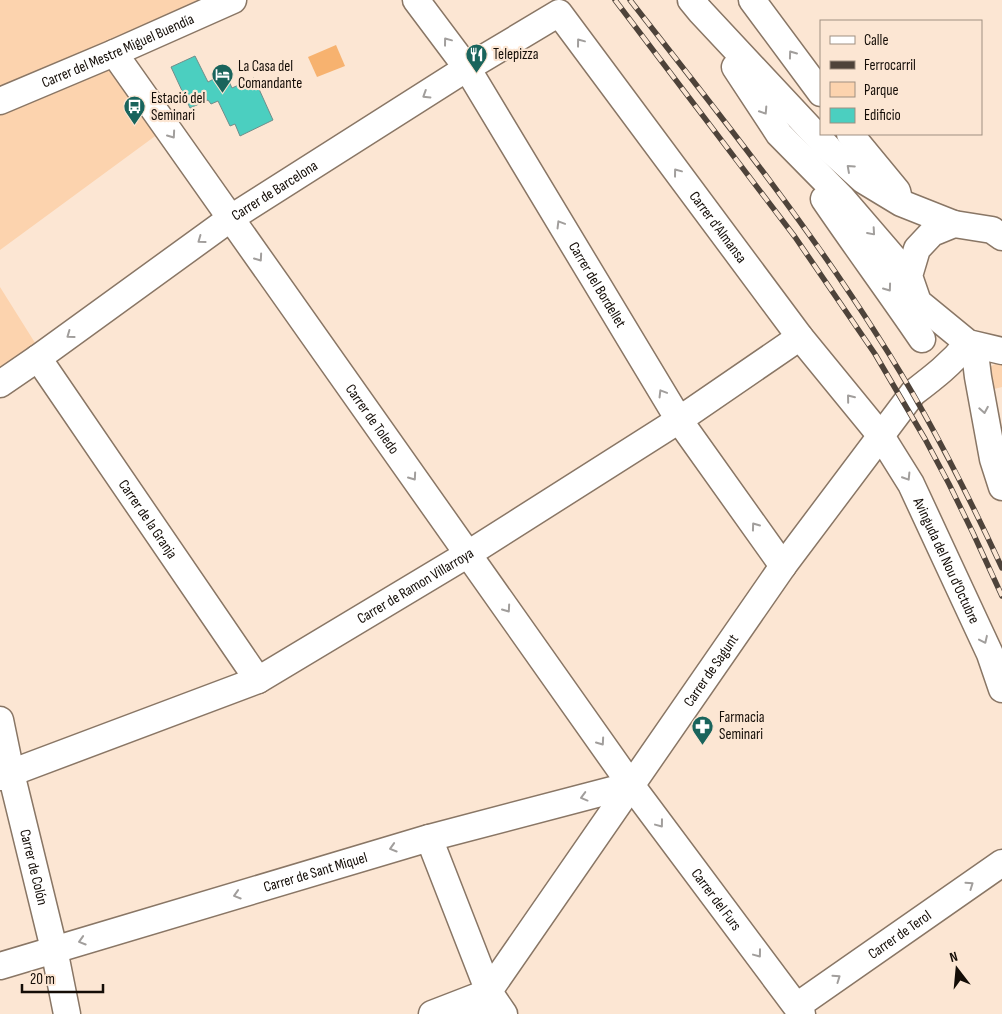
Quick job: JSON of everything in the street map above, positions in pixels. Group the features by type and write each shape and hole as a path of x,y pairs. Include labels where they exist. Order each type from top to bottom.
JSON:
{"street":[{"name":"Carrer del Mestre Miguel Buendía","path":"0,101 233,0"},
{"name":"Carrer del Bordellet","path":"416,0 467,68 679,420 783,566"},
{"path":"752,0 820,92"},
{"path":"695,6 779,134 922,339"},
{"path":"695,6 829,149 864,180 901,203 954,224 999,229"},
{"name":"Carrer de Barcelona","path":"0,384 231,218 467,68 559,13"},
{"name":"Carrer d'Almansa","path":"559,13 800,337 881,436"},
{"name":"Carrer de Toledo","path":"114,53 631,785"},
{"path":"779,134 841,197 910,276 918,302 923,348 919,389 960,377 978,377"},
{"path":"851,135 897,191 901,203"},
{"path":"910,276 917,249 932,233 954,224"},
{"path":"918,302 971,344 1002,351"},
{"name":"Carrer de Ramon Villarroya","path":"6,775 258,680 468,554 679,420 800,337"},
{"path":"971,344 993,459 1002,487"},
{"name":"Carrer de Sagunt","path":"473,1014 783,566 919,389 971,344"},
{"name":"Carrer de la Granja","path":"38,358 258,680"},
{"name":"Avinguda del Nou d'Octubre","path":"881,436 911,484 990,654 1002,689"},
{"name":"Carrer de Colón","path":"0,720 6,775 54,949 67,1014"},
{"name":"Carrer de Sant Miquel","path":"0,966 429,838 631,785"},
{"name":"Carrer del Furs","path":"631,785 799,1010"},
{"path":"429,838 488,992 504,1014"},
{"name":"Carrer de Terol","path":"799,1010 1002,863"},
{"path":"432,1014 488,992"}],"green space":[{"path":"0,0 207,0 0,90"},
{"path":"109,61 158,134 0,250 0,106"},
{"path":"0,287 37,346 0,371"},
{"path":"995,364 1002,364 1002,387 990,390 988,368"}],"shaded area":[{"path":"336,45 345,66 317,77 308,57"}],"building":[{"name":"La Casa del Comandante","path":"195,56 208,82 225,73 232,88 254,78 273,120 240,136 235,124 230,126 218,101 211,104 208,100 190,108 171,67"}],"railway":[{"path":"615,0 795,237 875,354 949,484 1002,596"},
{"path":"630,0 789,206 849,291 895,363 928,420 974,508 1002,568"}],"place":[{"name":"Telepizza","path":"477,73"},
{"name":"La Casa del Comandante","path":"222,94"},
{"name":"Estació del Seminari","path":"135,126"},
{"name":"Farmacia Seminari","path":"703,745"}]}
